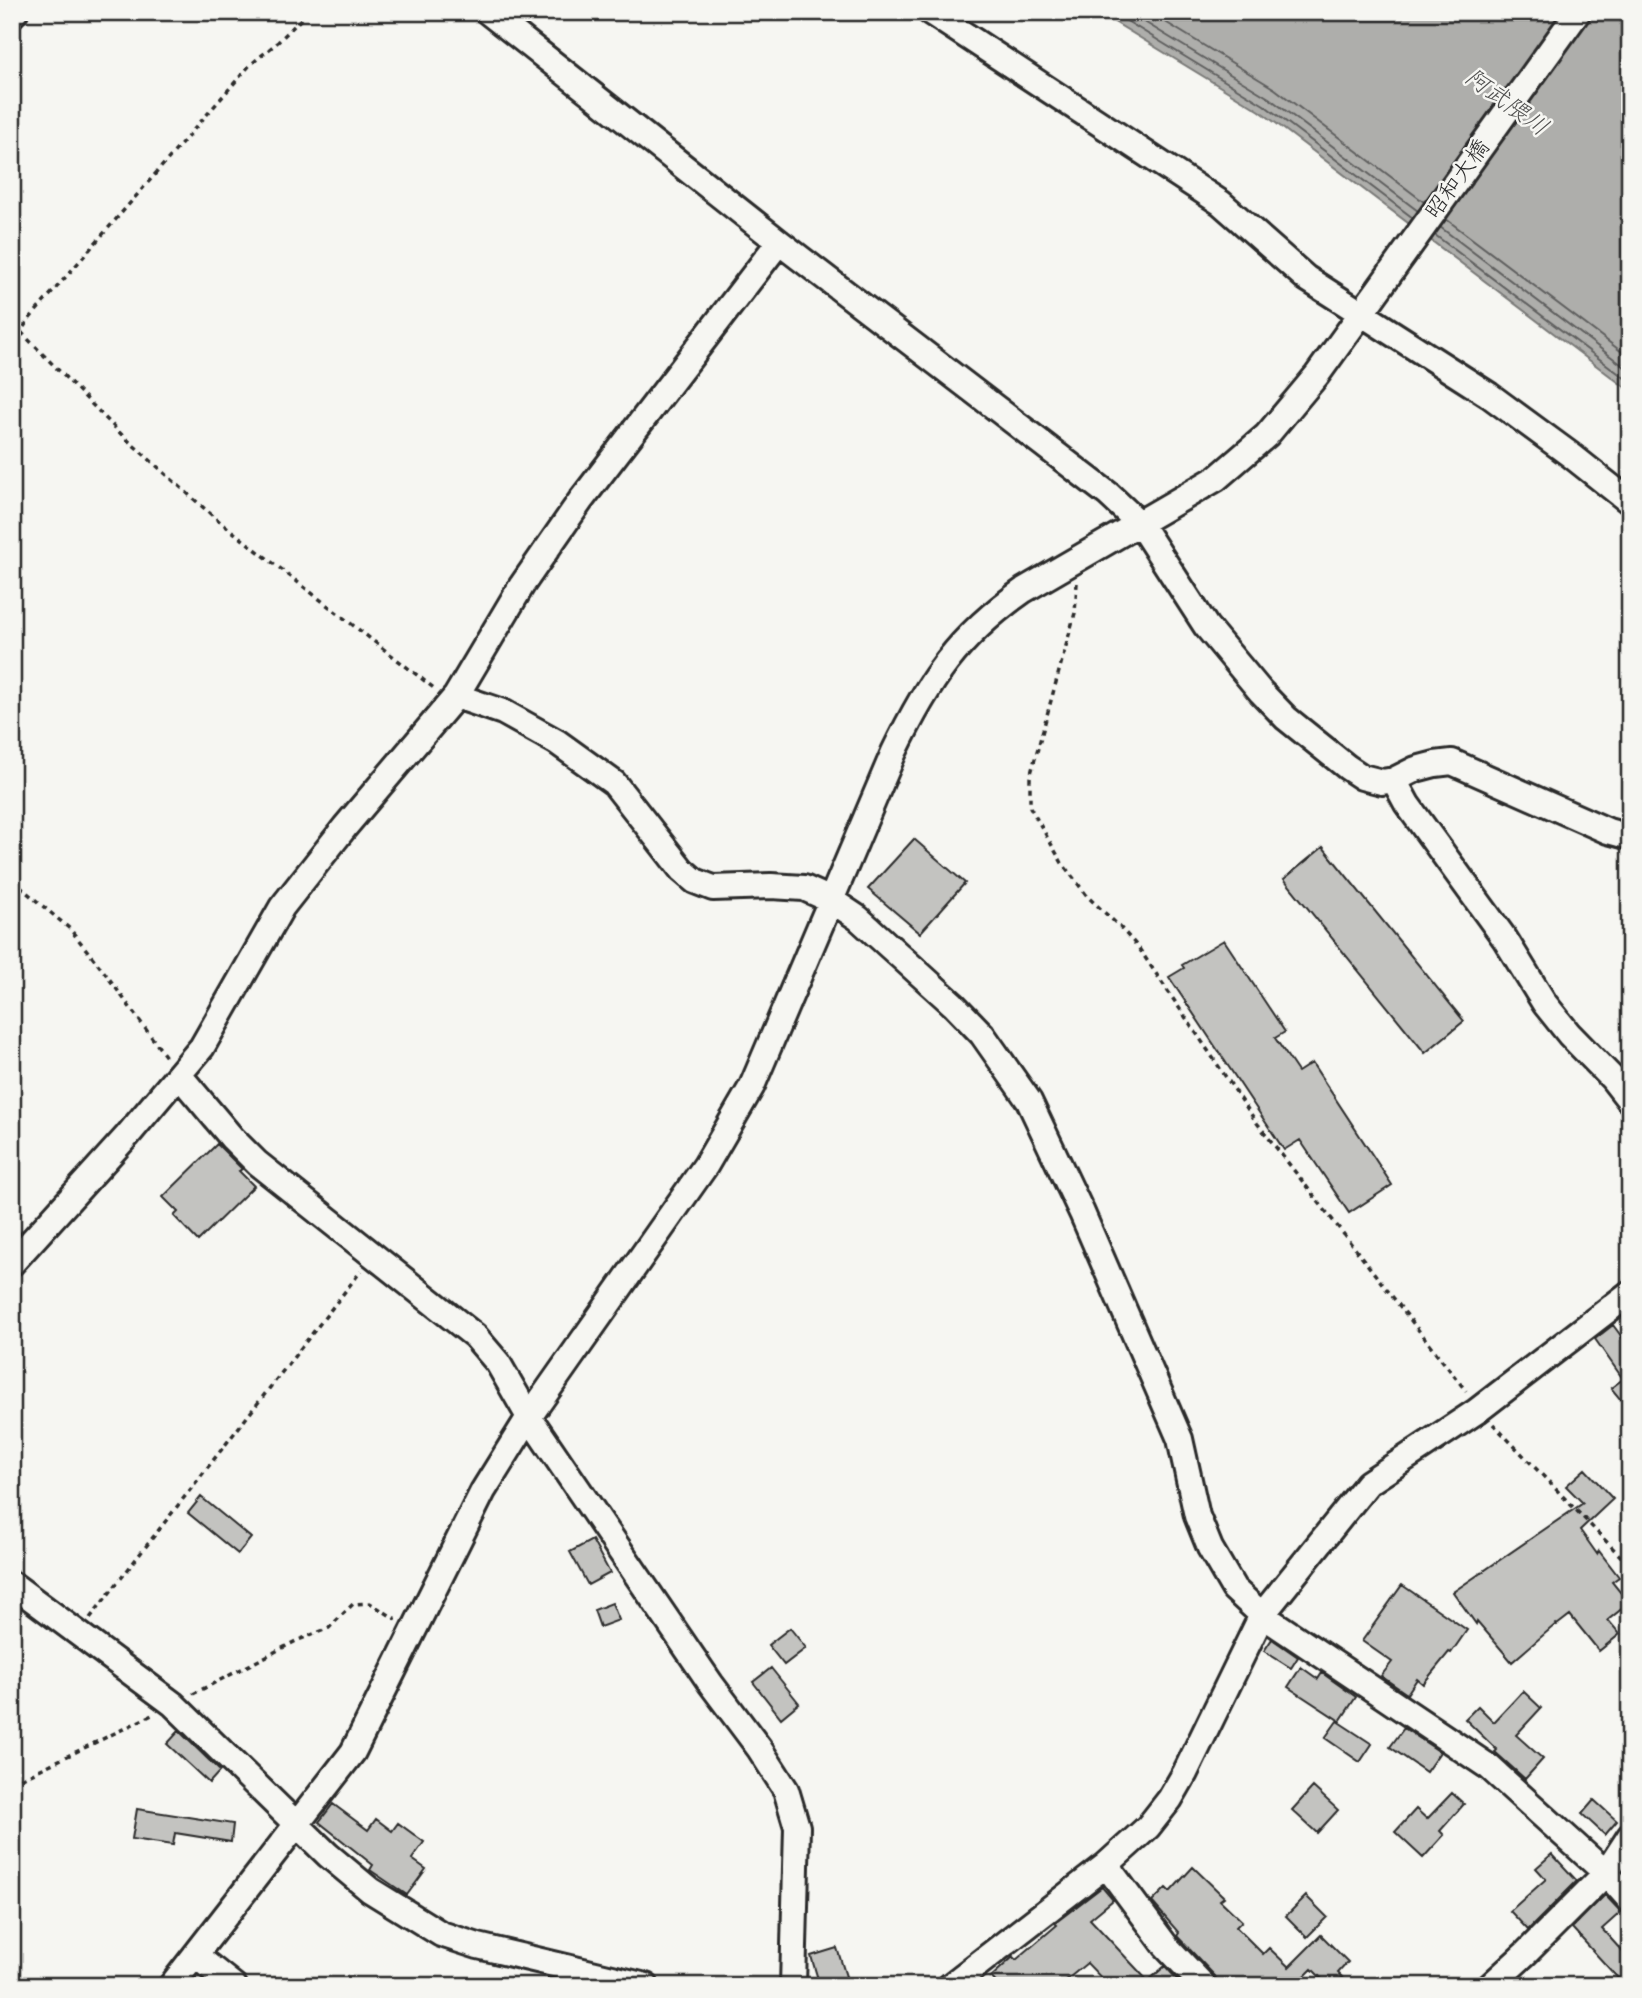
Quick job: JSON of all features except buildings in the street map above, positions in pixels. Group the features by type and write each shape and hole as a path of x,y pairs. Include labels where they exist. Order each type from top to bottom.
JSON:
{"street":[{"path":"488,12 779,242 1108,494 1140,524 1206,626 1286,718 1362,777 1381,782 1394,780 1416,769 1452,762 1608,831 1630,837"},
{"path":"930,12 1222,203 1306,278 1489,396 1630,502"},
{"name":"昭和大橋","path":"171,1986 353,1752 483,1491 528,1417 706,1165 732,1123 752,1086 894,752 915,707 939,669 969,634 1004,604 1217,478 1268,435 1317,375 1578,12"},
{"path":"12,1264 201,1047 282,907 454,698 522,585 581,500 779,242"},
{"path":"454,698 503,712 557,742 614,783 682,870 695,881 713,888 804,888 831,900 858,918 953,1004 982,1034 1028,1101 1082,1213 1180,1439 1197,1516 1210,1548 1234,1589 1262,1615 1489,1767 1606,1873 1630,1900"},
{"path":"1394,780 1407,804 1505,939 1545,1004 1630,1101"},
{"path":"179,1075 232,1138 257,1163 475,1335 498,1363 528,1417 711,1684 759,1748 786,1790 797,1827 793,1986"},
{"path":"950,1986 1106,1865 1148,1827 1170,1799 1185,1773 1262,1615 1368,1483 1479,1410 1630,1293"},
{"path":"12,1584 173,1704 296,1824 369,1890 441,1934 478,1946 646,1986"},
{"path":"1490,1986 1606,1873 1630,1836"},
{"path":"1106,1865 1166,1946 1204,1986"},
{"path":"195,1955 234,1986"}],"path":[{"path":"12,343 40,307 250,65 308,12"},
{"path":"22,332 122,435 214,517 454,698"},
{"path":"1071,564 1078,586 1075,613 1030,777 1030,807 1062,863 1088,897 1138,947 1257,1123 1479,1410 1630,1566"},
{"path":"12,880 71,929 179,1075"},
{"path":"78,1633 373,1255"},
{"path":"12,1783 296,1641 329,1628 347,1609 358,1602 370,1603 413,1630"}],"water":[{"name":"阿武隈川","path":"1098,12 1630,12 1630,391 1260,111"}]}
